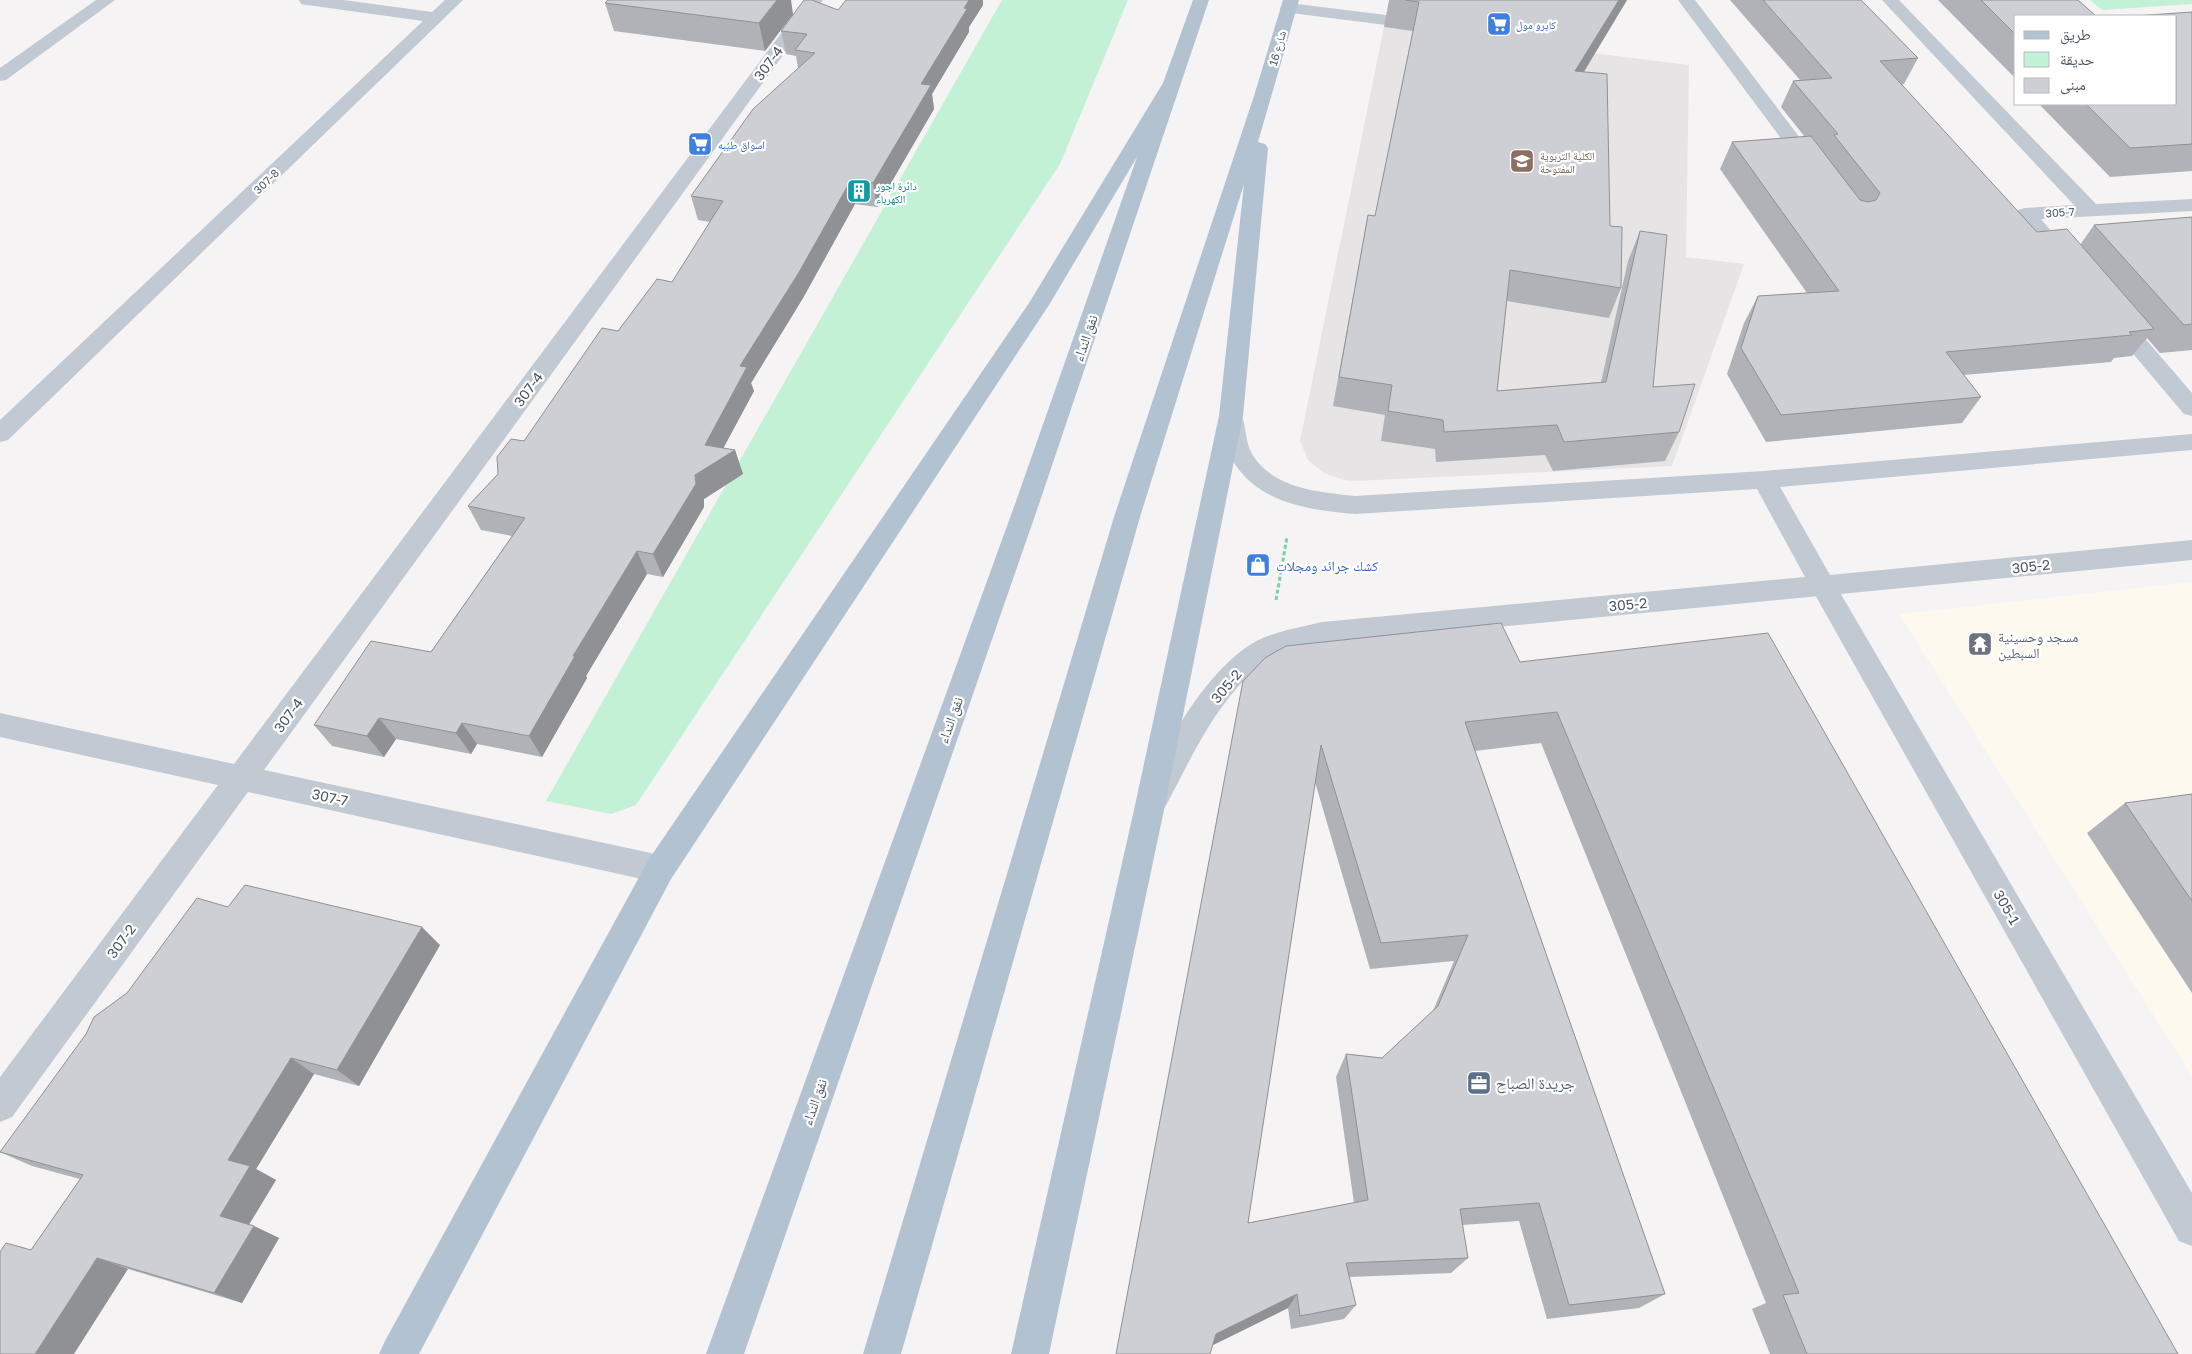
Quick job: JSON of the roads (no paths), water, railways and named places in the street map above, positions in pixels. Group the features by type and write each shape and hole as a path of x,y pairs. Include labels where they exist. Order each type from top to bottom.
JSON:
{"main road":[{"path":"398,1354 660,869 1038,305 1171,85 1201,0"},
{"name":"شارع 16","path":"1263,96 1290,4"},
{"name":"نفق النداء","path":"725,1354 1030,495 1171,85"},
{"path":"1030,1354 1149,810 1231,416 1263,96"},
{"path":"882,1354 1126,518 1263,96"}],"street":[{"path":"0,76 107,0"},
{"path":"306,0 436,18"},
{"name":"307-8","path":"0,434 455,0"},
{"name":"307-4","path":"242,778 815,0"},
{"path":"1686,0 1824,182"},
{"name":"305-7","path":"1890,0 2090,210"},
{"path":"1290,4 1386,20"},
{"path":"2090,210 2192,205"},
{"name":"305-7","path":"2076,274 2025,214 2090,210"},
{"path":"2102,304 2192,408"},
{"path":"1231,416 1237,448 1247,463 1272,487 1294,496 1326,503 1354,505 1764,480 2192,442"},
{"name":"305-1","path":"1764,480 2192,1228"},
{"name":"305-2","path":"1149,810 1190,738 1221,690 1242,666 1261,652 1285,641 1322,633 2192,550"},
{"name":"307-7","path":"0,725 660,869"},
{"name":"307-2","path":"0,1105 242,778"}],"place":[{"name":"كايرو مول","path":"1499,24"},
{"name":"اسواق طيبه","path":"700,144"},
{"name":"الكلية التربوية المفتوحة","path":"1522,161"},
{"name":"دائرة اجور الكهرباء","path":"859,191"},
{"name":"كشك جرائد ومجلات","path":"1258,565"},
{"name":"مسجد وحسينية السبطين","path":"1980,644"},
{"name":"جريدة الصباح","path":"1479,1083"}]}
